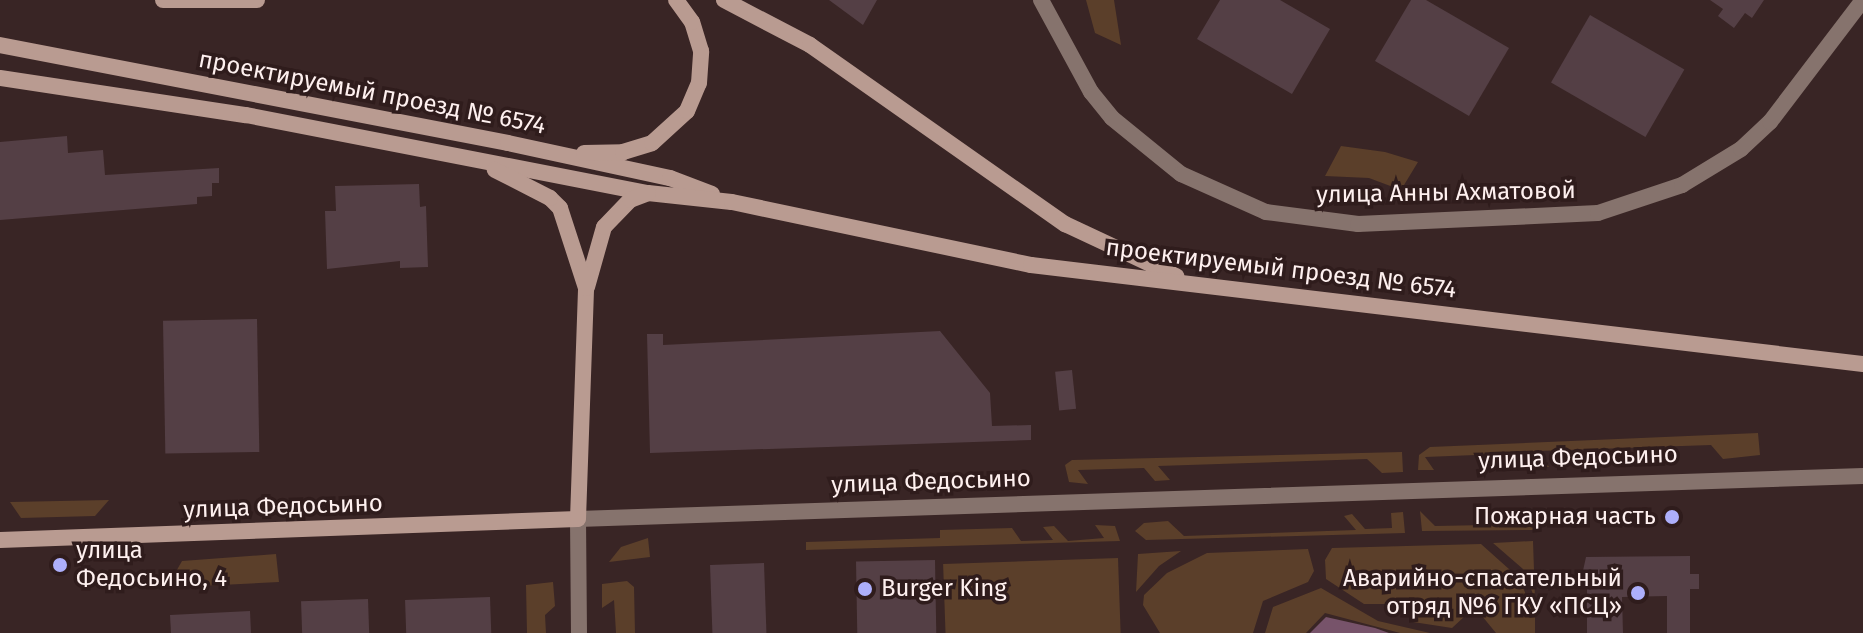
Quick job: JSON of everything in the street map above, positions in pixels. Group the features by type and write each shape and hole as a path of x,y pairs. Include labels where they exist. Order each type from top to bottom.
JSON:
{"main road":[{"path":"163,0 257,0"},
{"path":"560,154 638,148 666,134 687,111 699,83 701,51 692,22 676,0"},
{"path":"724,0 810,45 1065,224 1192,283"},
{"name":"проектируемый проезд № 6574","path":"4,45 560,154 670,178 732,202"},
{"name":"проектируемый проезд № 6574","path":"0,78 246,115 648,193 732,202 1031,265 1829,356 1863,356"},
{"path":"471,159 527,184 560,208 586,288"},
{"path":"578,519 586,288 604,227 630,200 648,193"},
{"name":"проектируемый проезд № 6574","path":"1829,356 1863,364"},
{"name":"улица Федосьино","path":"0,540 578,519"}],"street":[{"name":"улица Анны Ахматовой","path":"1041,0 1091,92 1112,118 1181,174 1266,212 1358,224 1598,213 1682,185 1741,149 1770,122 1863,0"},
{"name":"улица Федосьино","path":"578,519 1863,476"},
{"path":"578,519 579,633"}],"shaded area":[{"path":"1086,0 1114,0 1121,45 1095,33"},
{"path":"1341,146 1385,152 1418,162 1401,190 1369,178 1325,176"},
{"path":"1758,433 1760,455 1723,459 1711,445 1538,451 1549,467 1540,467 1528,453 1425,457 1434,470 1418,470 1419,455 1430,447"},
{"path":"1402,452 1403,472 1382,473 1367,459 1158,466 1170,480 1155,481 1144,468 1078,470 1088,484 1069,482 1065,465 1072,460"},
{"path":"109,500 95,516 21,518 10,502"},
{"path":"1420,511 1435,526 1536,524 1537,530 1422,531"},
{"path":"1403,512 1405,533 1146,540 1135,531 1144,523 1168,521 1184,536 1356,530 1344,516 1352,514 1365,529 1392,528 1391,513"},
{"path":"1095,525 1115,526 1120,541 806,550 806,542 940,538 940,530 1012,528 1021,541 1053,540 1043,527 1054,526 1068,541 1104,538"},
{"path":"648,538 650,557 609,562 621,547"},
{"path":"1533,541 1535,599 1523,569 1493,543"},
{"path":"1481,544 1519,578 1535,616 1535,633 1496,633 1482,616 1465,616 1452,628 1413,622 1401,604 1364,604 1326,579 1325,560 1332,548"},
{"path":"1308,549 1314,571 1308,582 1263,601 1253,633 1160,633 1143,605 1144,595 1167,573 1207,553"},
{"path":"1181,551 1159,566 1136,592 1138,554"},
{"path":"276,554 279,582 180,587 174,575 182,561"},
{"path":"1118,558 1121,633 946,633 943,564"},
{"path":"627,581 634,587 635,633 616,633 614,600 602,608 602,584"},
{"path":"553,582 555,606 545,615 546,633 527,633 526,585"},
{"path":"1321,588 1378,621 1430,633 1400,633 1325,613 1306,633 1265,633 1273,607"},
{"path":"1326,617 1375,628 1389,633 1310,633"}],"building":[{"path":"829,0 877,0 863,25"},
{"path":"1220,0 1280,0 1330,29 1292,94 1197,39"},
{"path":"1411,0 1426,0 1509,48 1469,116 1375,61"},
{"path":"1710,0 1764,0 1752,18 1745,13 1734,28 1718,16 1723,9"},
{"path":"1590,15 1684,70 1645,137 1551,83"},
{"path":"67,136 68,153 103,150 105,175 219,168 219,183 212,183 212,196 197,197 197,204 0,220 0,142"},
{"path":"419,184 420,207 426,206 428,267 400,268 400,261 327,269 325,211 336,211 335,186"},
{"path":"257,319 259,452 165,454 163,321"},
{"path":"940,331 990,393 992,426 1031,425 1031,440 650,453 647,334 663,334 663,345"},
{"path":"1072,370 1076,409 1059,411 1055,372"},
{"name":"Аварийно-спасательный отряд №6 ГКУ «ПСЦ»","path":"1690,556 1690,574 1699,574 1699,589 1690,589 1690,633 1667,633 1667,596 1622,597 1623,633 1587,633 1587,589 1579,589 1586,557"},
{"path":"935,560 936,633 857,633 856,561"},
{"path":"764,563 766,633 712,633 710,565"},
{"path":"490,597 491,633 406,633 405,600"},
{"path":"368,599 369,633 302,633 301,601"},
{"path":"250,611 251,633 171,633 170,615"}],"place":[{"name":"Пожарная часть","path":"1672,517"},
{"name":"улица Федосьино, 4","path":"60,565"},
{"name":"Burger King","path":"865,589"},
{"name":"Аварийно-спасательный отряд №6 ГКУ «ПСЦ»","path":"1638,593"}]}
